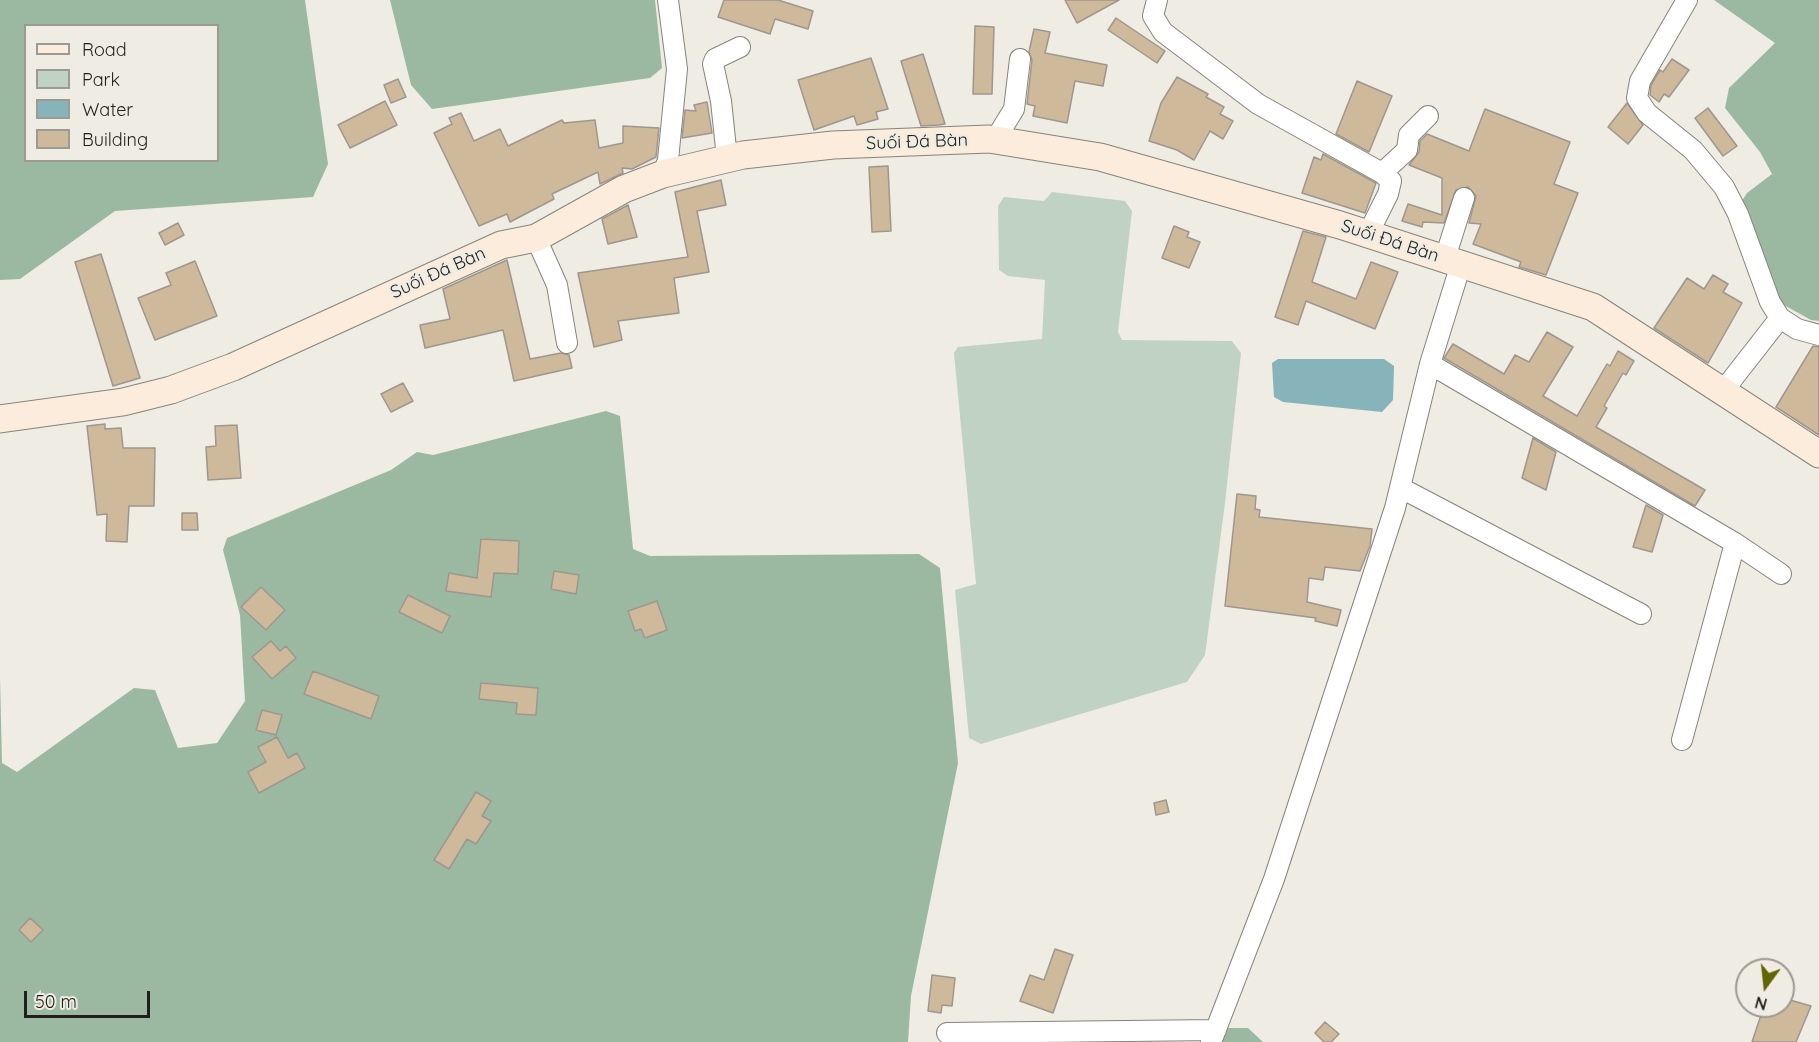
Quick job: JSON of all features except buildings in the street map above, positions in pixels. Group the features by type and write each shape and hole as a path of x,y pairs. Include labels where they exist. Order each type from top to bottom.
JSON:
{"street":[{"path":"663,174 668,160 677,69 668,0"},
{"path":"1157,0 1153,16 1163,32 1258,104 1382,172 1391,181 1388,194 1368,234"},
{"path":"1686,0 1640,81 1637,98 1647,113 1693,150 1724,187 1738,214 1770,302 1780,318 1797,329 1819,335"},
{"path":"727,158 722,101 713,64 715,59 740,47"},
{"path":"995,140 1014,109 1020,59"},
{"path":"1382,172 1407,150 1409,135 1428,116"},
{"name":"Suối Đá Bàn","path":"0,419 123,402 171,390 233,367 501,245 536,238 624,189 663,174 727,158 833,145 995,140 1100,157 1368,234 1593,307 1819,454"},
{"path":"947,1033 1214,1036 1274,879 1401,488 1453,261 1464,198"},
{"path":"536,238 556,285 567,343"},
{"path":"1723,391 1780,318"},
{"path":"1430,364 1735,543 1781,574"},
{"path":"1401,488 1641,614"},
{"path":"1682,740 1735,543"}],"green space":[{"path":"0,0 305,0 328,164 313,197 115,211 20,279 0,280"},
{"path":"390,0 655,0 662,68 650,78 432,109 411,85"},
{"path":"1714,0 1819,0 1819,321 1811,320 1782,304 1765,273 1740,204 1747,193 1772,174 1760,152 1725,108 1729,88 1775,43"},
{"path":"1052,192 1125,201 1132,211 1118,332 1122,340 1232,341 1241,353 1225,503 1205,655 1187,682 981,744 969,738 955,590 976,584 954,353 958,347 1042,339 1045,280 1008,276 999,270 998,206 1004,197 1044,201"},
{"path":"606,411 620,416 633,549 650,556 919,554 940,568 958,763 911,996 908,1042 0,1042 0,677 2,763 17,772 134,688 155,690 178,748 217,743 245,701 240,615 223,550 227,538 391,470 417,452 433,455"},
{"path":"1225,1028 1248,1028 1263,1042 1220,1042"}],"water":[{"path":"1278,359 1384,359 1394,366 1393,400 1382,412 1283,402 1274,397 1272,363"}]}
